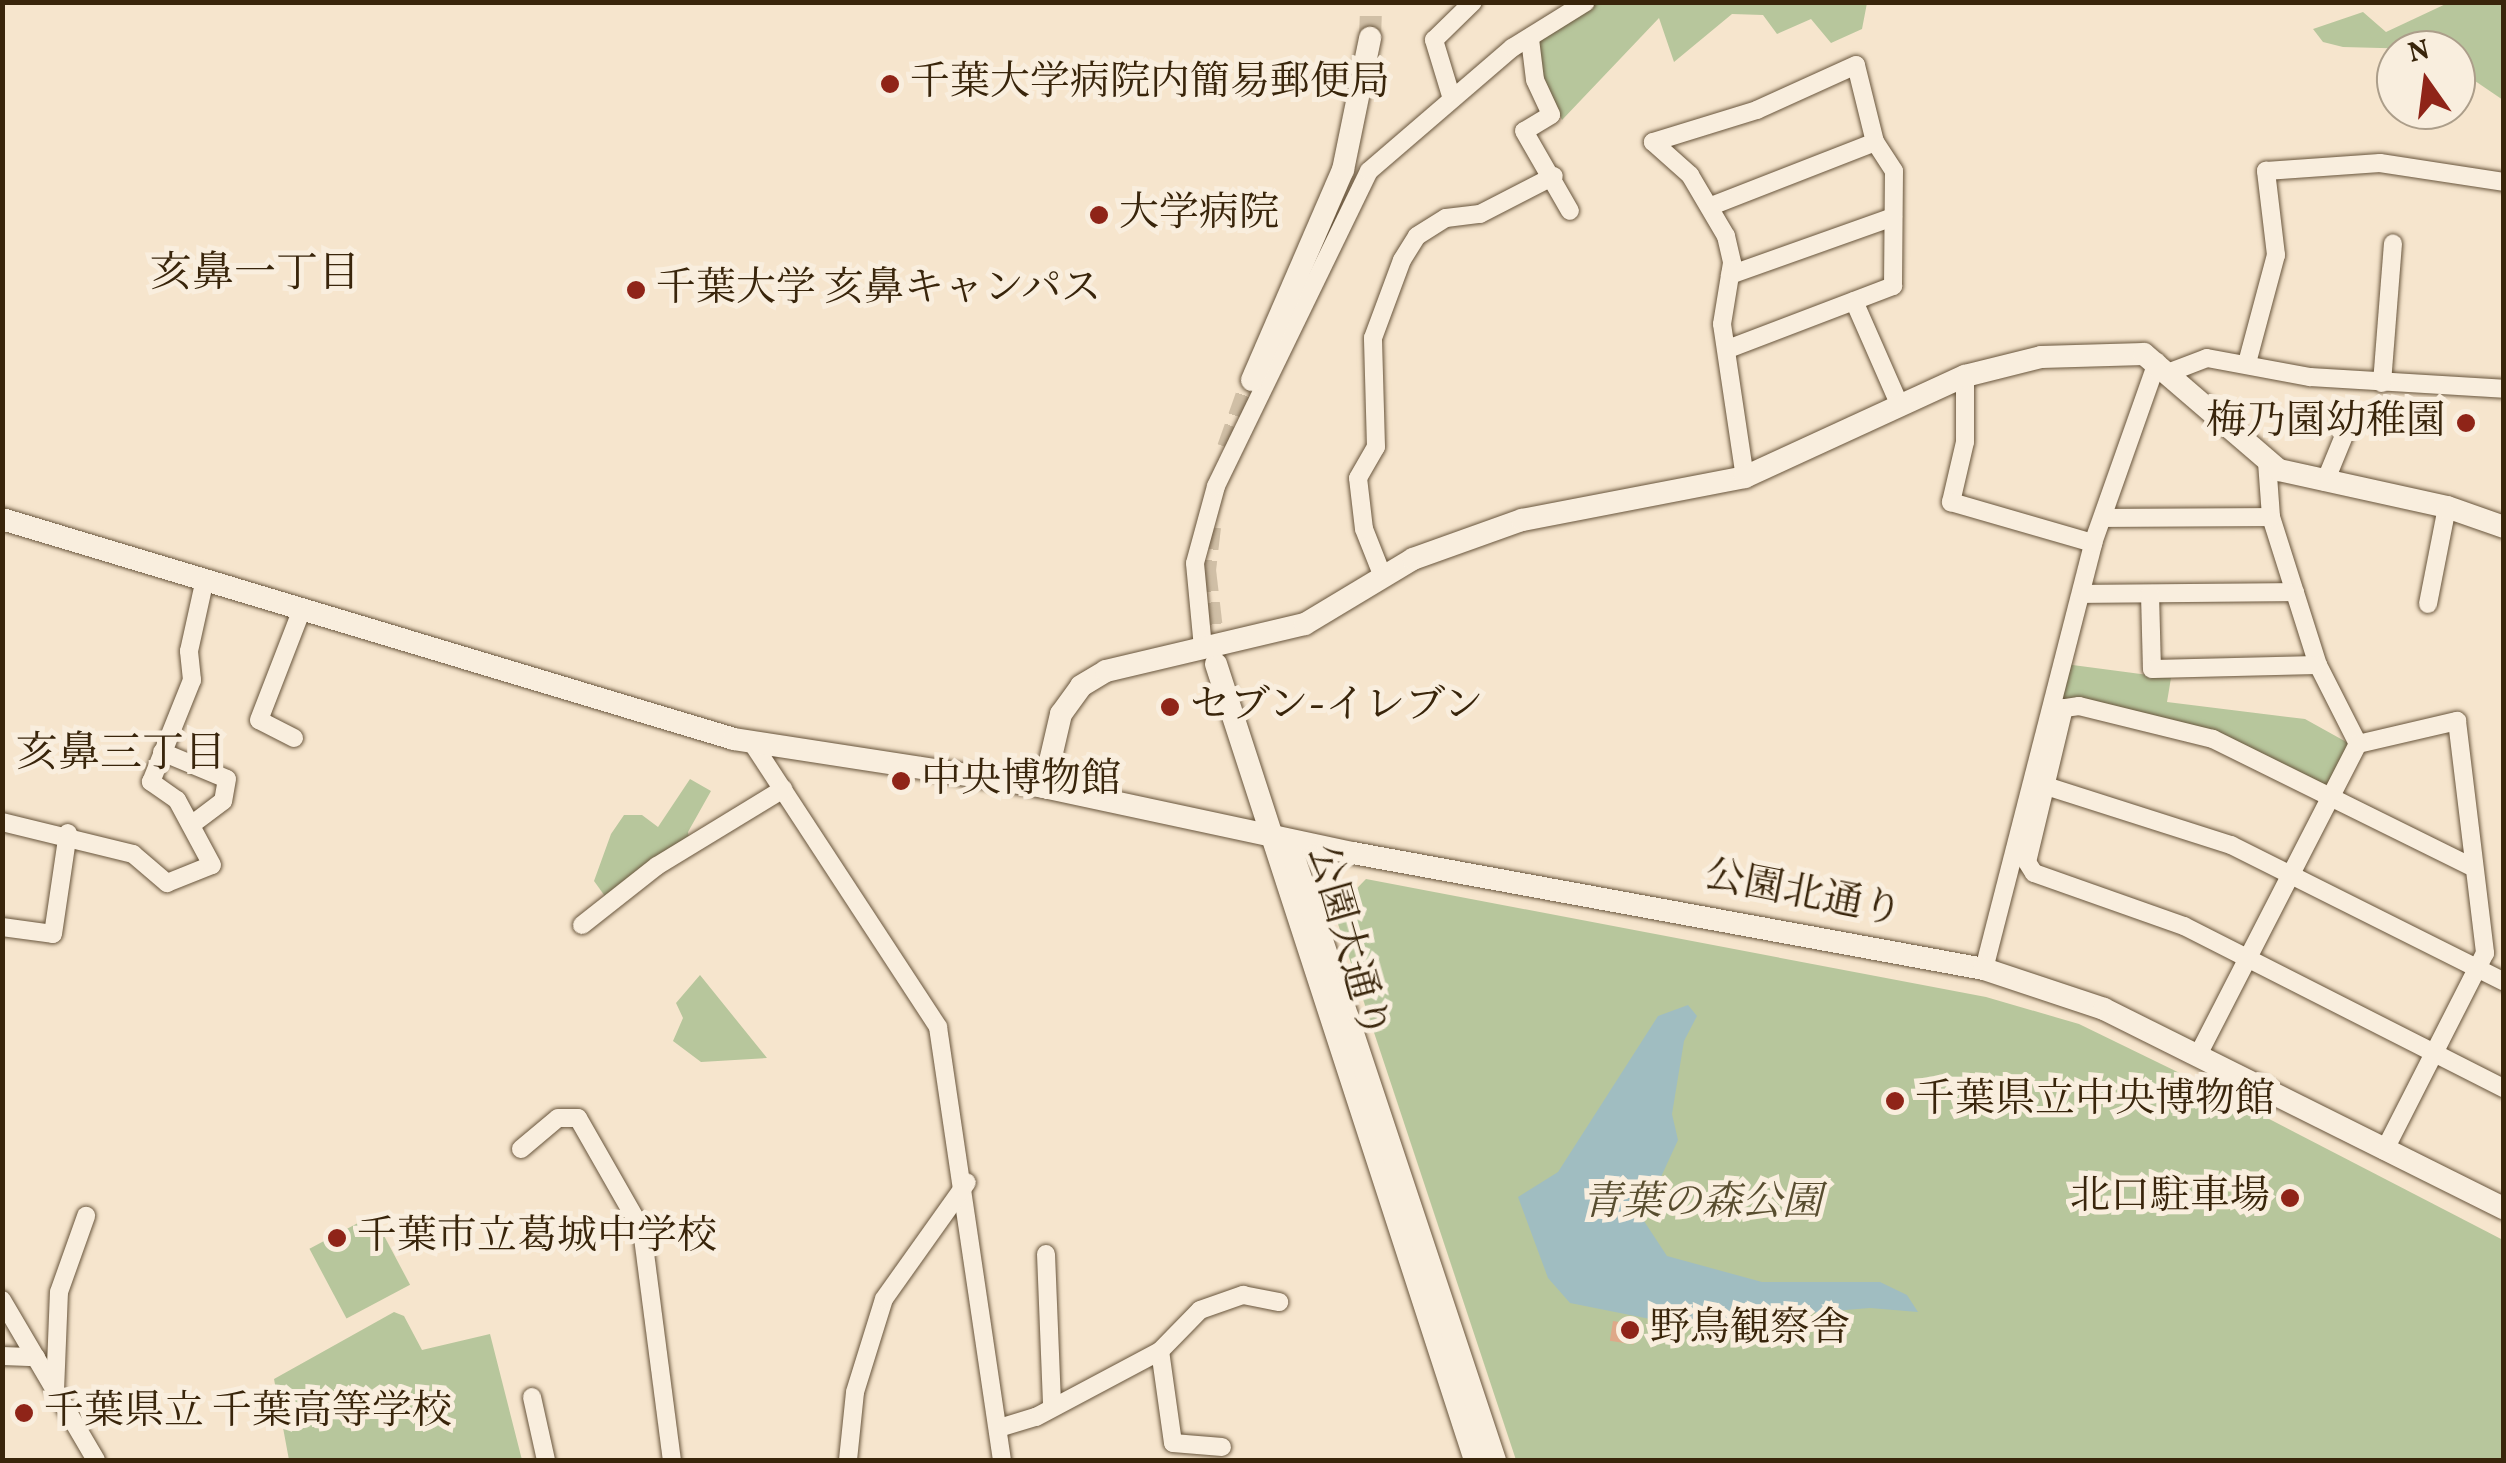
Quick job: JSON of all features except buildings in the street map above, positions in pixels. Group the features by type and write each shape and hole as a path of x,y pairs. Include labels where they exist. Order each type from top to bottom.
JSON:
{"street":[{"path":"1452,99 1434,40 1473,2"},
{"path":"1275,838 1210,656 1195,563 1238,434 1370,171 1452,99 1586,2"},
{"path":"1252,380 1343,170 1370,38"},
{"path":"1530,39 1536,80 1551,115 1524,131 1554,176 1570,211"},
{"path":"1728,349 1893,286 1894,171 1874,142 1856,65 1771,104 1653,142 1711,206 1730,275 1722,324 1745,477"},
{"path":"1711,206 1874,142"},
{"path":"2246,364 2276,255 2266,171 2380,163 2504,182"},
{"path":"1384,577 1364,529 1358,478 1376,447 1373,338 1402,260 1417,236 1446,218 1480,214 1554,176"},
{"path":"1730,275 1893,217"},
{"path":"2382,383 2393,243"},
{"path":"1854,301 1900,406"},
{"path":"1044,787 1053,734 1081,686 1106,671 1210,656 1305,624 1384,577 1522,520 1745,477 1966,376 2092,351 2165,367 2207,358 2382,383 2502,382"},
{"path":"2165,367 2267,462 2325,482 2447,506 2504,527"},
{"path":"1984,970 2094,544 2165,367"},
{"path":"1966,376 1965,442 1951,502 2094,544"},
{"path":"2325,482 2348,426"},
{"path":"2267,462 2271,517 2318,665 2358,744"},
{"path":"2428,604 2447,506"},
{"path":"2103,518 2271,517"},
{"name":"公園北通り","path":"2,519 752,740 1044,787 1275,838 1984,970 2104,1009 2504,1208"},
{"path":"2,822 68,833 133,854 167,884 212,865 193,824 151,782 192,680 188,651 205,579"},
{"path":"2082,594 2295,592"},
{"path":"2150,594 2152,669 2318,665"},
{"path":"294,738 259,720 302,608"},
{"path":"2470,866 2330,794 2213,740 2079,706 2064,708 2027,862 2034,873 2142,908 2504,1088"},
{"path":"2197,1057 2358,744 2457,721 2470,866 2485,953 2384,1151"},
{"path":"752,740 933,1015 967,1182 1002,1460"},
{"path":"162,752 228,779 223,801 193,824"},
{"path":"2046,786 2172,821 2291,874 2504,982"},
{"path":"582,925 656,866 783,788"},
{"path":"2,928 54,934 68,833"},
{"name":"公園大通り","path":"1275,838 1283,886 1475,1460"},
{"name":"公園大通り","path":"1275,838 1294,858 1495,1460"},
{"path":"521,1148 558,1118 578,1118 642,1230 672,1460"},
{"path":"848,1460 855,1392 884,1299 967,1182"},
{"path":"56,1391 59,1292 86,1216"},
{"path":"1046,1254 1052,1404"},
{"path":"999,1428 1160,1351 1200,1310 1242,1295 1279,1302"},
{"path":"2,1300 96,1460"},
{"path":"1160,1351 1173,1444 1222,1447"},
{"path":"2,1356 36,1357"},
{"path":"532,1396 546,1460"}],"green space":[{"path":"2450,2 2503,3 2503,100 2476,82 2476,30 2390,30"},
{"path":"1587,3 1867,3 1862,29 1831,43 1811,19 1777,34 1763,15 1732,14 1674,62 1659,18 1562,120 1540,68 1539,38"},
{"path":"2363,12 2384,30 2376,30 2376,48 2323,42 2313,29"},
{"path":"2065,664 2171,678 2167,702 2305,719 2350,744 2326,787 2153,717 2057,698"},
{"path":"690,779 711,791 688,832 690,844 607,899 594,881 611,834 624,815 642,815 658,827"},
{"name":"青葉の森公園","path":"1366,879 1986,997 2079,1024 2194,1080 2503,1240 2503,1460 1516,1460 1334,912"},
{"path":"700,975 767,1058 701,1062 673,1041 683,1018 676,1003"},
{"path":"373,1215 410,1285 347,1319 309,1249"},
{"path":"394,1312 404,1316 422,1350 490,1334 522,1460 289,1460 274,1379"}],"water":[{"path":"1688,1005 1697,1016 1684,1041 1672,1114 1678,1140 1642,1218 1667,1256 1762,1282 1880,1282 1907,1295 1918,1312 1870,1308 1675,1324 1570,1303 1548,1278 1518,1197 1558,1172 1658,1016"}],"tunnel":[{"path":"1370,38 1371,2"},
{"path":"1228,448 1252,380"},
{"path":"1210,527 1205,570 1216,664"}],"place":[{"name":"千葉大学病院内簡易郵便局","path":"890,84"},
{"name":"大学病院","path":"1099,215"},
{"name":"千葉大学 亥鼻キャンパス","path":"636,290"},
{"name":"梅乃園幼稚園","path":"2466,423"},
{"name":"セブン-イレブン","path":"1170,707"},
{"name":"中央博物館","path":"901,781"},
{"name":"千葉県立中央博物館","path":"1895,1101"},
{"name":"北口駐車場","path":"2290,1198"},
{"name":"千葉市立葛城中学校","path":"337,1238"},
{"name":"野鳥観察舎","path":"1630,1330"},
{"name":"千葉県立 千葉高等学校","path":"24,1413"}],"district":[{"name":"亥鼻一丁目","path":"255,276"},
{"name":"亥鼻三丁目","path":"121,756"}]}
